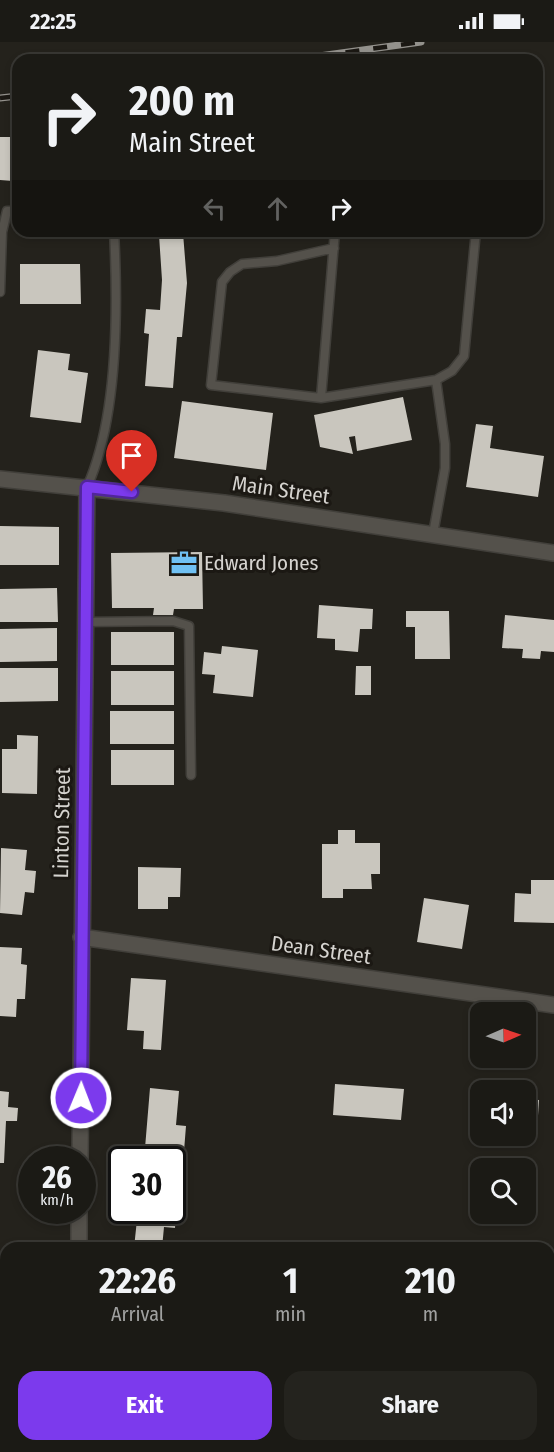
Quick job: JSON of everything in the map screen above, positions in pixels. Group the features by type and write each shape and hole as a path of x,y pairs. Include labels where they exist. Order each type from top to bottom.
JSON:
{"street":[{"name":"Main Street","path":"0,479 224,503 554,553"},
{"name":"Linton Street","path":"80,1146 87,487"},
{"name":"Dean Street","path":"81,937 554,1005"},
{"path":"79,1224 79,1242"}],"lane":[{"path":"0,292 2,232 7,211 12,211"},
{"path":"87,487 100,450 109,391 113,339 114,237"},
{"path":"321,398 335,237"},
{"path":"334,249 277,261 242,264 230,272 222,282 211,385 321,398 436,380 452,371 464,356 475,237"},
{"path":"433,534 445,468 445,444 436,380"},
{"path":"85,622 172,621 189,626 191,775"}],"building":[{"path":"0,137 12,137 12,181 0,180"},
{"path":"159,237 183,237 187,283 182,337 177,337 173,388 145,386 149,334 144,333 146,309 160,310 162,280"},
{"path":"20,264 80,264 81,304 20,304"},
{"path":"38,350 70,354 68,370 88,373 81,423 30,417"},
{"path":"403,397 412,440 357,451 355,436 349,437 353,454 320,447 314,415"},
{"path":"182,401 273,413 266,470 174,458"},
{"path":"476,424 493,426 490,448 544,456 538,497 466,487"},
{"path":"0,526 59,527 59,565 0,565"},
{"path":"202,552 203,609 174,609 173,615 153,615 154,608 112,608 111,553"},
{"path":"57,588 58,622 0,622 0,589"},
{"path":"319,605 373,609 372,629 360,629 358,652 335,650 335,639 317,638"},
{"path":"406,611 449,611 450,659 415,659 415,627 406,627"},
{"path":"505,615 554,620 554,652 541,651 540,659 522,658 523,649 502,648"},
{"path":"57,628 57,661 0,662 0,629"},
{"path":"111,632 174,632 174,665 111,665"},
{"path":"222,646 258,650 253,697 213,693 215,675 202,674 204,652 221,654"},
{"path":"356,666 371,666 371,695 355,695"},
{"path":"0,668 58,668 58,701 0,702"},
{"path":"111,671 174,671 174,705 111,705"},
{"path":"110,711 174,711 174,744 110,744"},
{"path":"17,735 38,736 37,794 2,793 2,749 17,749"},
{"path":"111,750 174,750 174,785 111,785"},
{"path":"338,830 355,830 355,843 380,843 380,874 371,874 372,889 343,889 343,898 322,898 322,844 338,844"},
{"path":"1,848 27,850 25,870 36,871 34,893 25,892 22,915 0,913"},
{"path":"138,867 181,868 180,897 168,897 168,909 138,909"},
{"path":"531,880 554,880 554,923 514,922 515,893 531,894"},
{"path":"424,898 469,905 462,949 417,942"},
{"path":"0,947 22,948 21,964 27,965 25,999 17,999 16,1017 0,1016"},
{"path":"131,978 166,980 161,1050 143,1049 144,1031 127,1030"},
{"path":"335,1084 404,1089 401,1120 333,1115"},
{"path":"150,1088 179,1091 176,1125 186,1126 184,1146 145,1146"},
{"path":"0,1091 9,1092 8,1107 18,1108 17,1121 6,1121 4,1163 0,1163"},
{"path":"536,1100 539,1100 536,1131"},
{"path":"137,1224 175,1224 175,1228 164,1227 163,1242 135,1242"}],"railway":[{"path":"334,54 421,42"},
{"path":"0,98 12,97"}],"place":[{"name":"Edward Jones","path":"184,563"}],"route":[{"path":"81,1098 87,487 132,492"}]}
